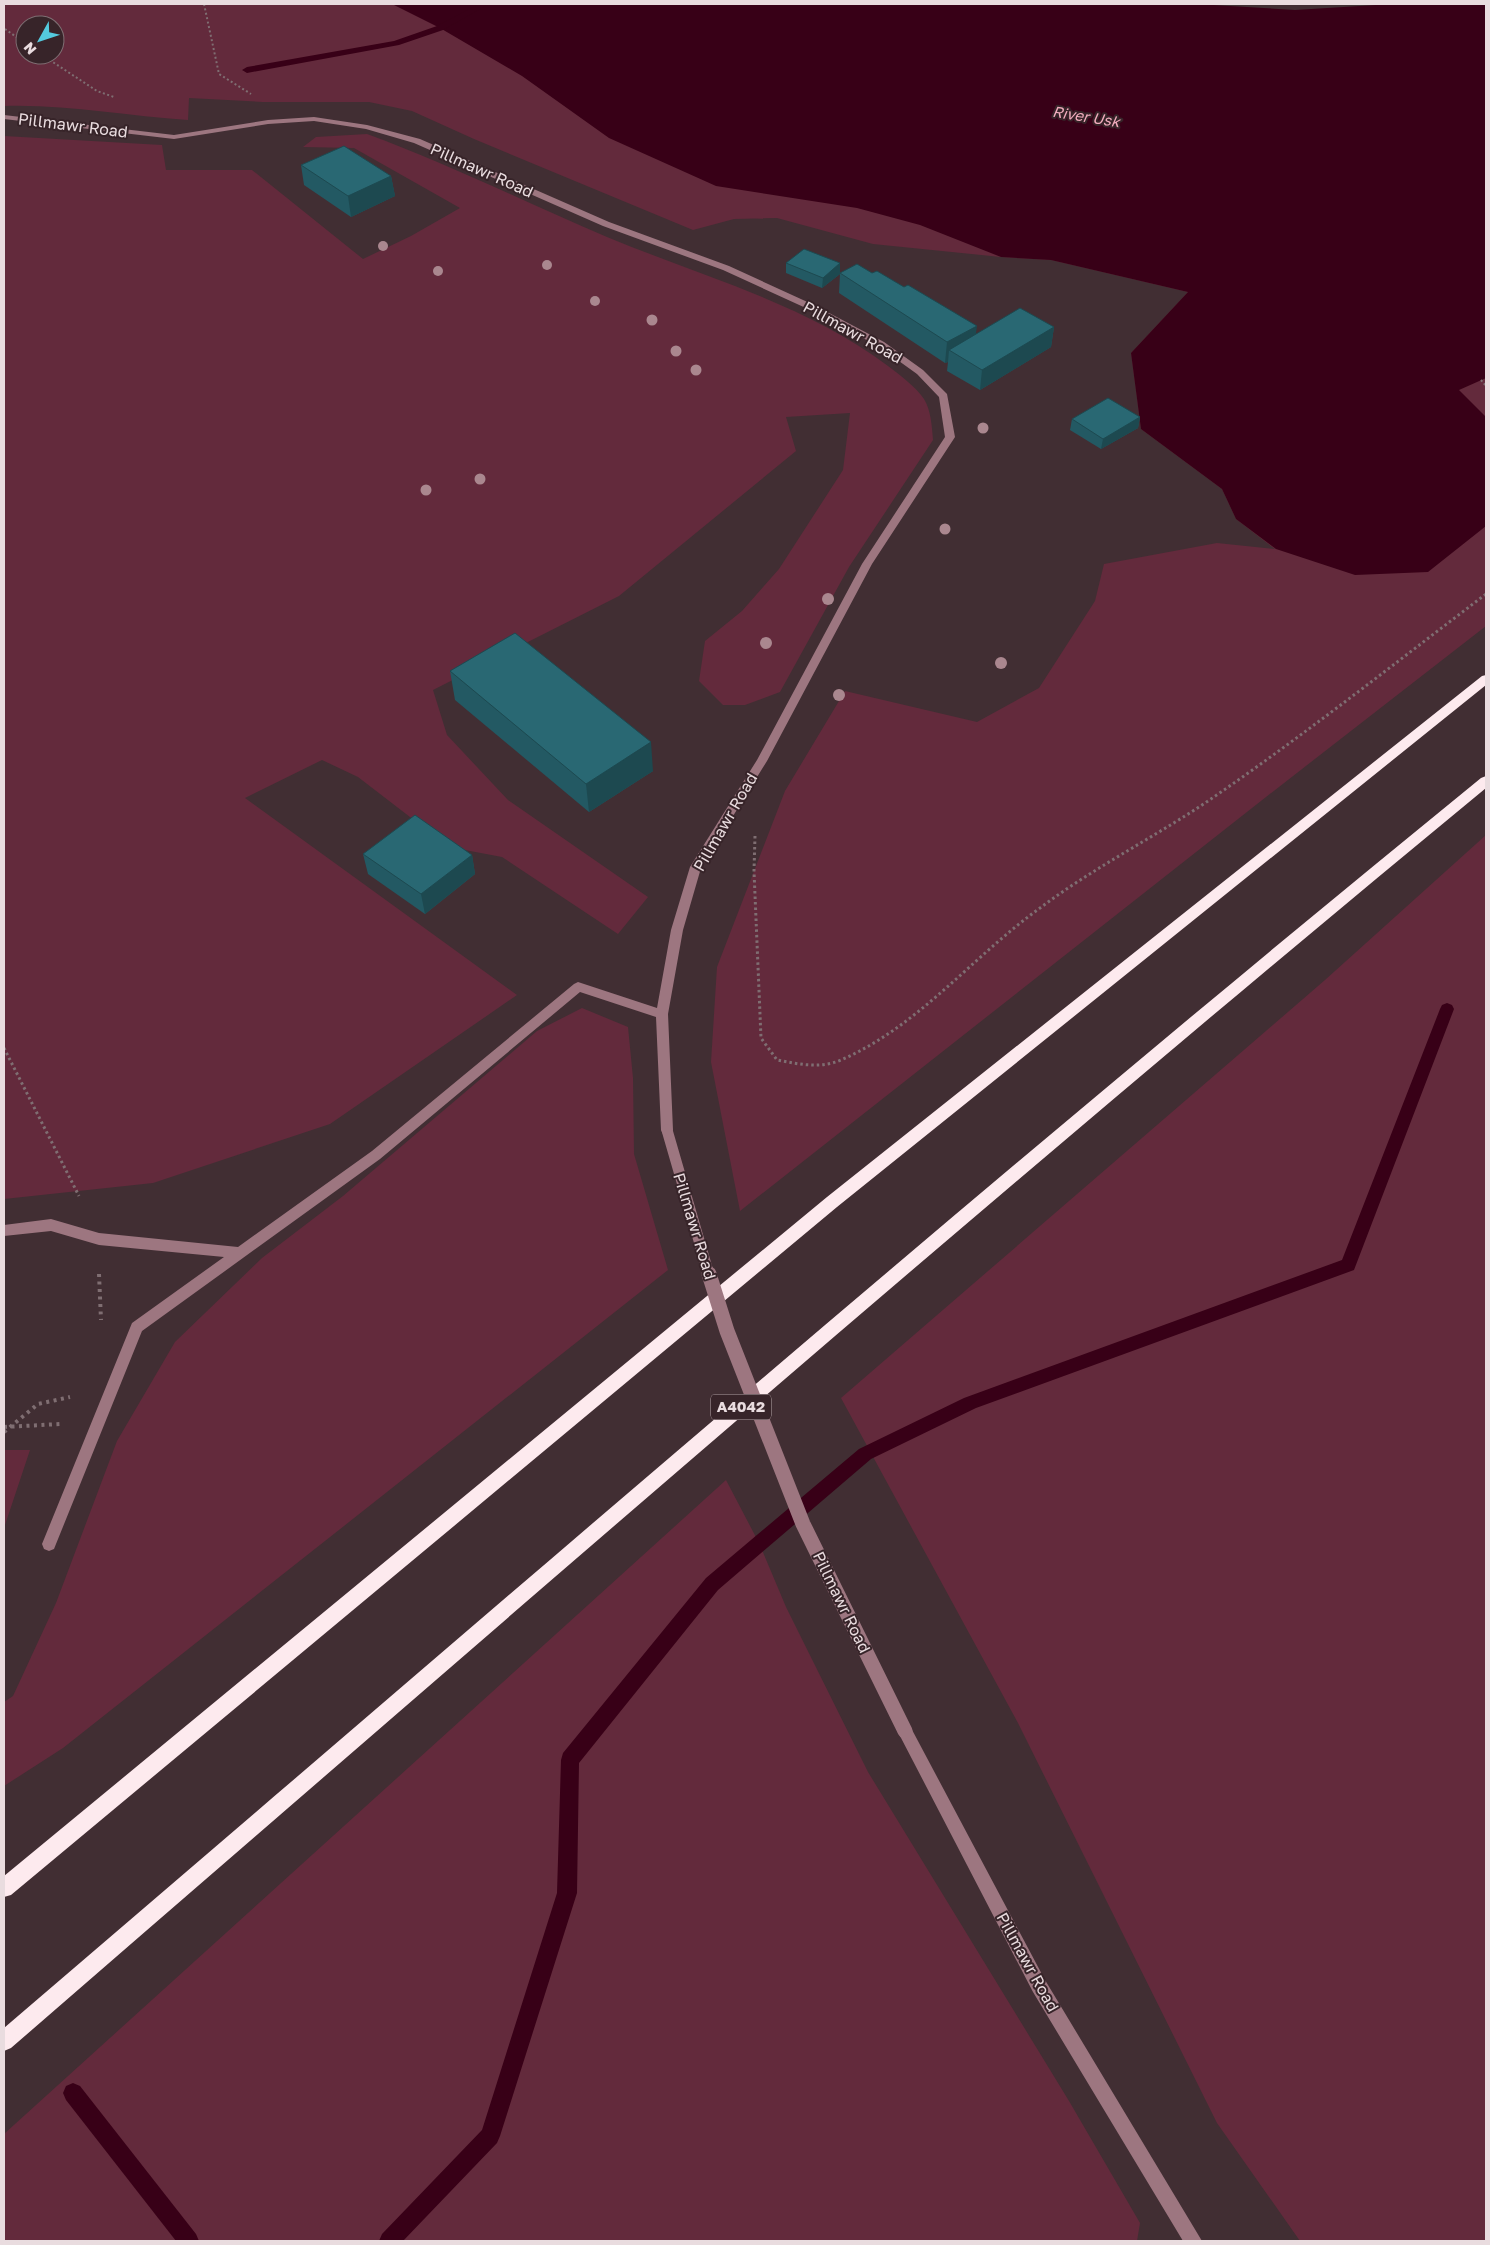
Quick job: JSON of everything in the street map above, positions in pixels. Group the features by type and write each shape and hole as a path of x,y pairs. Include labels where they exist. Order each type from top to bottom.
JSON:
{"highway":[{"path":"4,1888 832,1202 1486,679"},
{"name":"A4042","path":"4,2041 845,1318 1244,979 1486,781"}],"street":[{"name":"Pillmawr Road","path":"4,117 174,137 268,122 314,119 367,127 417,141 606,224 726,268 811,307 881,344 920,372 944,396 950,437 867,564 762,761 696,867 677,930 662,1014 662,1062 667,1130 693,1224 728,1331 799,1514 905,1731 1039,1986 1194,2241"},
{"path":"49,1544 137,1327 376,1155 578,987 662,1014"},
{"path":"4,1230 51,1225 98,1239 240,1253"}],"path":[{"path":"204,4 219,74 249,92"},
{"path":"5,28 15,36"},
{"path":"57,65 97,91 122,100"},
{"path":"1480,380 1486,386"},
{"path":"755,832 754,871 761,1038 777,1060 809,1067 839,1061 877,1042 911,1016 1039,908 1207,802 1348,700 1486,594"},
{"path":"4,1427 98,1423"}],"shaded area":[{"path":"4,4 519,4 1481,380 1486,378 1486,626 740,1211 711,1062 717,967 785,791 845,691 977,722 1039,688 1095,601 1104,564 1217,543 1275,549 1236,519 1222,489 1141,429 1131,353 1188,292 1051,260 873,244 777,218 734,219 693,230 474,139 412,111 369,102 263,102 189,98 188,120 73,108 4,106"},
{"path":"367,134 458,171 607,237 752,293 823,325 856,344 888,366 917,390 928,408 933,440 849,567 780,692 745,705 723,705 699,681 705,641 742,611 779,569 843,470 850,413 786,417 796,451 619,596 433,690 447,735 508,800 648,897 618,934 502,857 449,847 358,777 322,760 245,798 517,995 330,1124 153,1183 4,1199 4,136 162,145 166,170 252,170 363,259 411,236 460,208 354,148 303,147 316,137"},
{"path":"1486,835 1486,2241 1300,2241 1217,2123 1018,1723 841,1398 1325,980"},
{"path":"582,1008 628,1027 633,1078 634,1154 668,1270 63,1748 4,1786 4,1702 13,1696 56,1603 117,1441 175,1342 262,1258 343,1196 537,1031"},
{"path":"4,1450 30,1450 4,1528"},
{"path":"726,1480 759,1543 786,1607 868,1772 1069,2101 1140,2223 1137,2241 4,2241 4,2134"}],"water":[{"name":"River Usk","path":"392,4 1197,4 1295,10 1392,4 1486,4 1486,378 1459,390 1486,417 1486,526 1428,572 1355,575 1276,549 1236,519 1222,489 1141,429 1131,353 1188,292 1051,260 1001,257 920,225 857,208 716,186 609,138 522,76 440,28"}],"building":[{"path":"344,146 391,176 348,196 301,165"},
{"path":"804,249 840,263 823,278 786,263"},
{"path":"857,264 872,273 877,271 904,287 908,285 977,326 947,342 840,273"},
{"path":"1020,308 1054,327 982,370 949,350"},
{"path":"1108,398 1140,417 1103,439 1072,419"},
{"path":"515,633 651,742 586,784 450,671"},
{"path":"415,815 472,855 421,894 363,854"}],"waterway":[{"path":"247,70 396,43 440,28 485,4"},
{"path":"389,2241 490,2136 567,1893 570,1760 712,1584 865,1454 970,1403 1348,1265 1447,1009"},
{"path":"73,2093 189,2241"}]}
